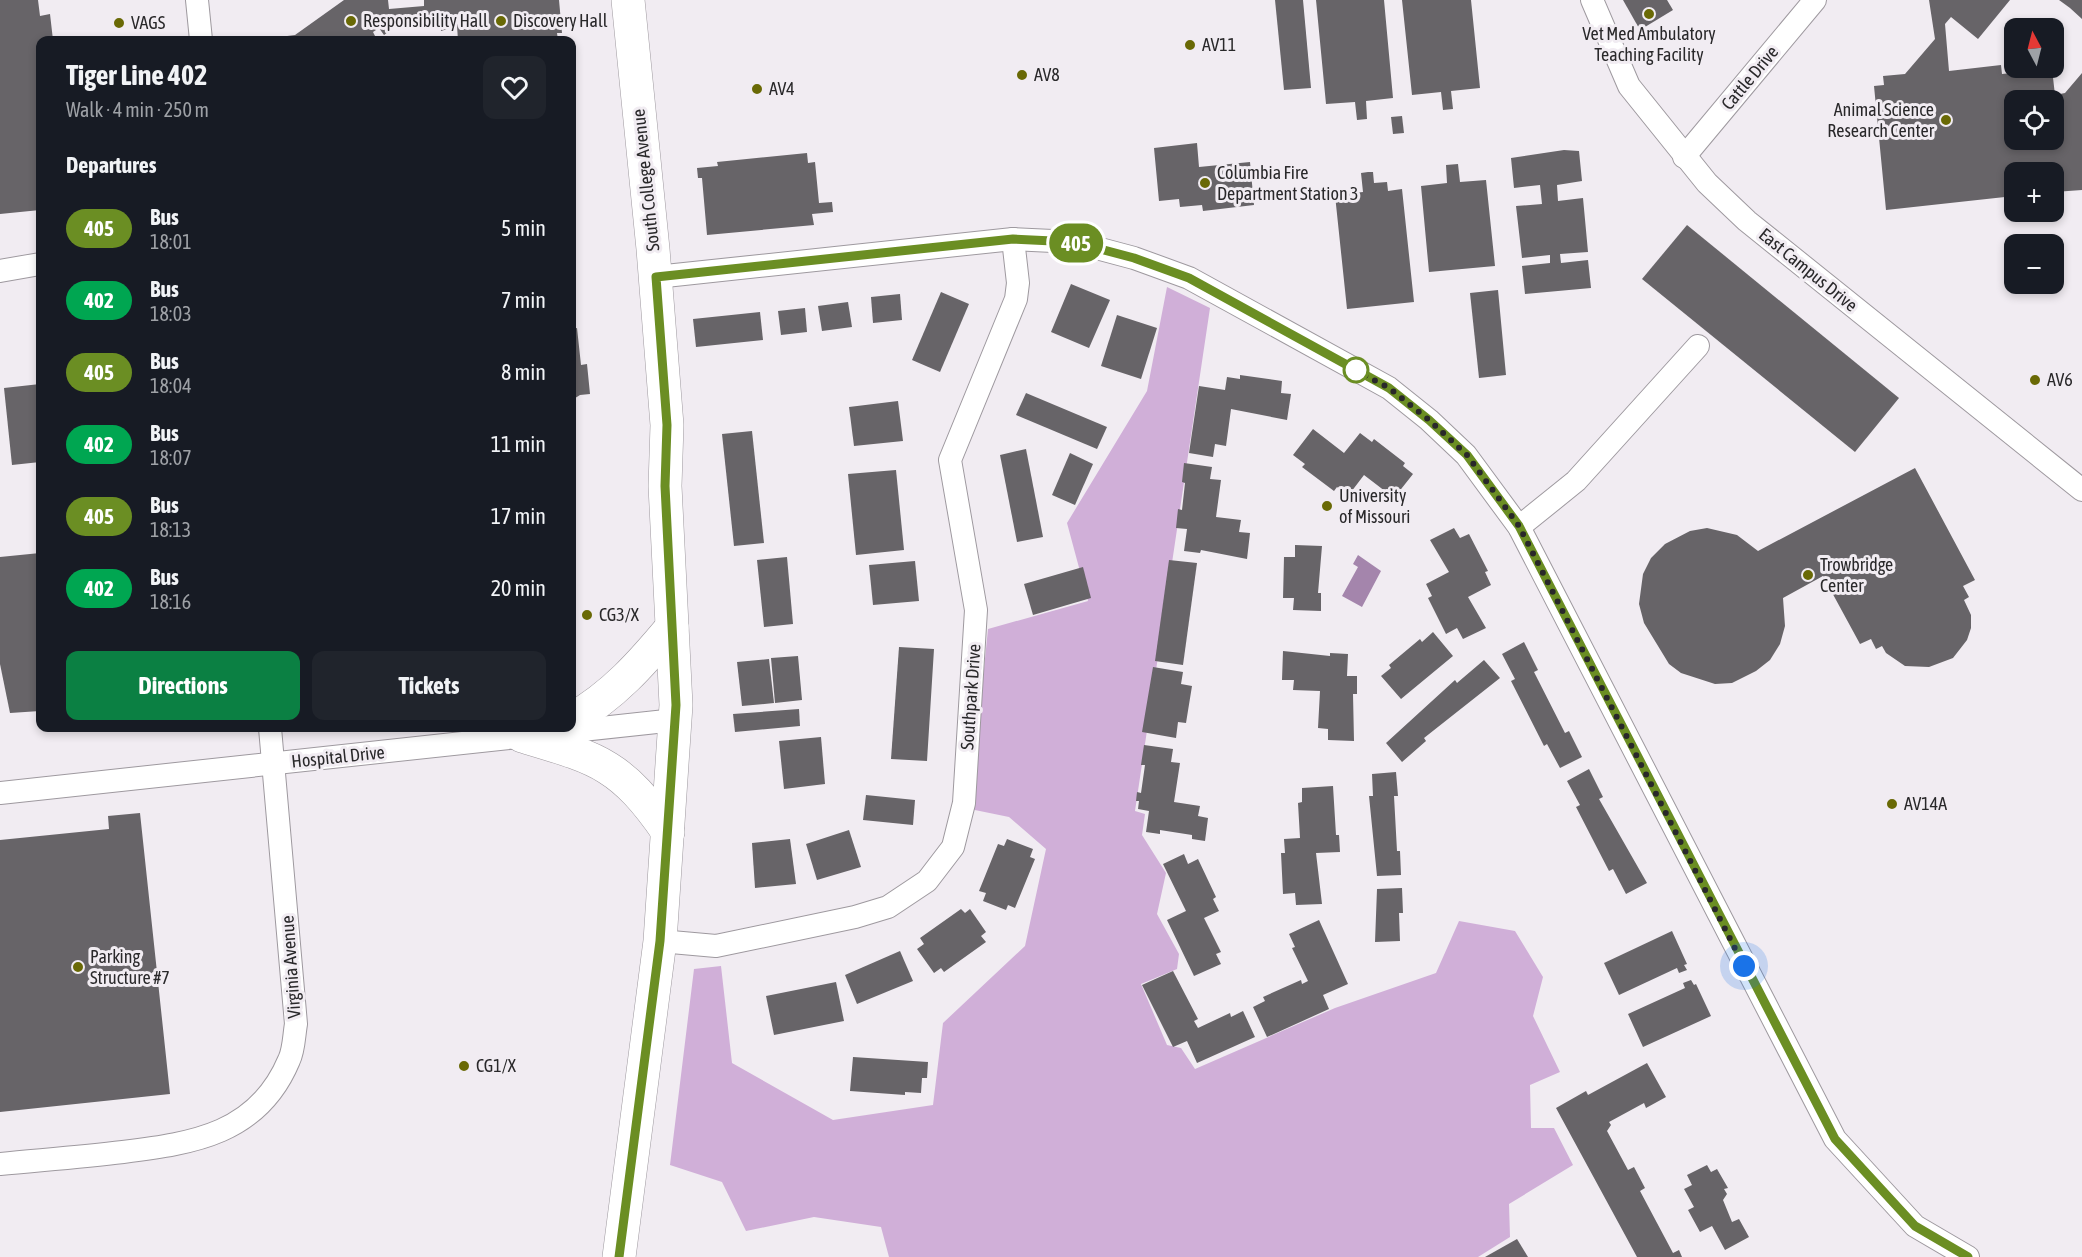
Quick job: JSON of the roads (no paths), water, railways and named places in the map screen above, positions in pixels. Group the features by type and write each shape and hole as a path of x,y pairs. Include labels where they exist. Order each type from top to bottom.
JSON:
{"main road":[{"name":"South College Avenue","path":"619,1257 660,941 675,720 665,486 667,425 656,277 628,0"},
{"path":"576,716 601,700 635,671 672,627"},
{"path":"540,733 576,753 608,766 637,791 668,832"}],"street":[{"path":"197,0 201,36"},
{"name":"East Campus Drive","path":"1592,0 1629,86 1707,183 1747,221 2082,490"},
{"name":"Cattle Drive","path":"1684,157 1815,0"},
{"path":"656,277 1013,239 1074,242 1134,258 1189,278 1389,388 1467,455 1519,526 1835,1139 1915,1226 1968,1257"},
{"name":"Southpark Drive","path":"660,941 716,946 855,917 888,907 927,881 953,847 964,803 976,610 950,460 1016,299 1018,283 1013,239"},
{"path":"0,271 36,265"},
{"path":"1519,526 1576,481 1698,346"},
{"name":"Hospital Drive","path":"576,730 675,720"},
{"name":"Virginia Avenue","path":"0,1164 181,1145 223,1132 254,1112 275,1087 290,1058 296,1024 270,732"},
{"name":"Hospital Drive","path":"0,793 540,733"}],"place":[{"name":"Vet Med Ambulatory Teaching Facility","path":"1649,14"},
{"name":"Responsibility Hall","path":"351,21"},
{"name":"Discovery Hall","path":"501,21"},
{"name":"VAGS","path":"119,23"},
{"name":"AV11","path":"1190,45"},
{"name":"AV8","path":"1022,75"},
{"name":"AV4","path":"757,89"},
{"name":"Animal Science Research Center","path":"1946,120"},
{"name":"Columbia Fire Department Station 3","path":"1205,183"},
{"name":"AV6","path":"2035,380"},
{"name":"University of Missouri","path":"1327,506"},
{"name":"Trowbridge Center","path":"1808,575"},
{"name":"CG3/X","path":"587,615"},
{"name":"AV14A","path":"1892,804"},
{"name":"Parking Structure #7","path":"78,967"},
{"name":"CG1/X","path":"464,1066"}]}
